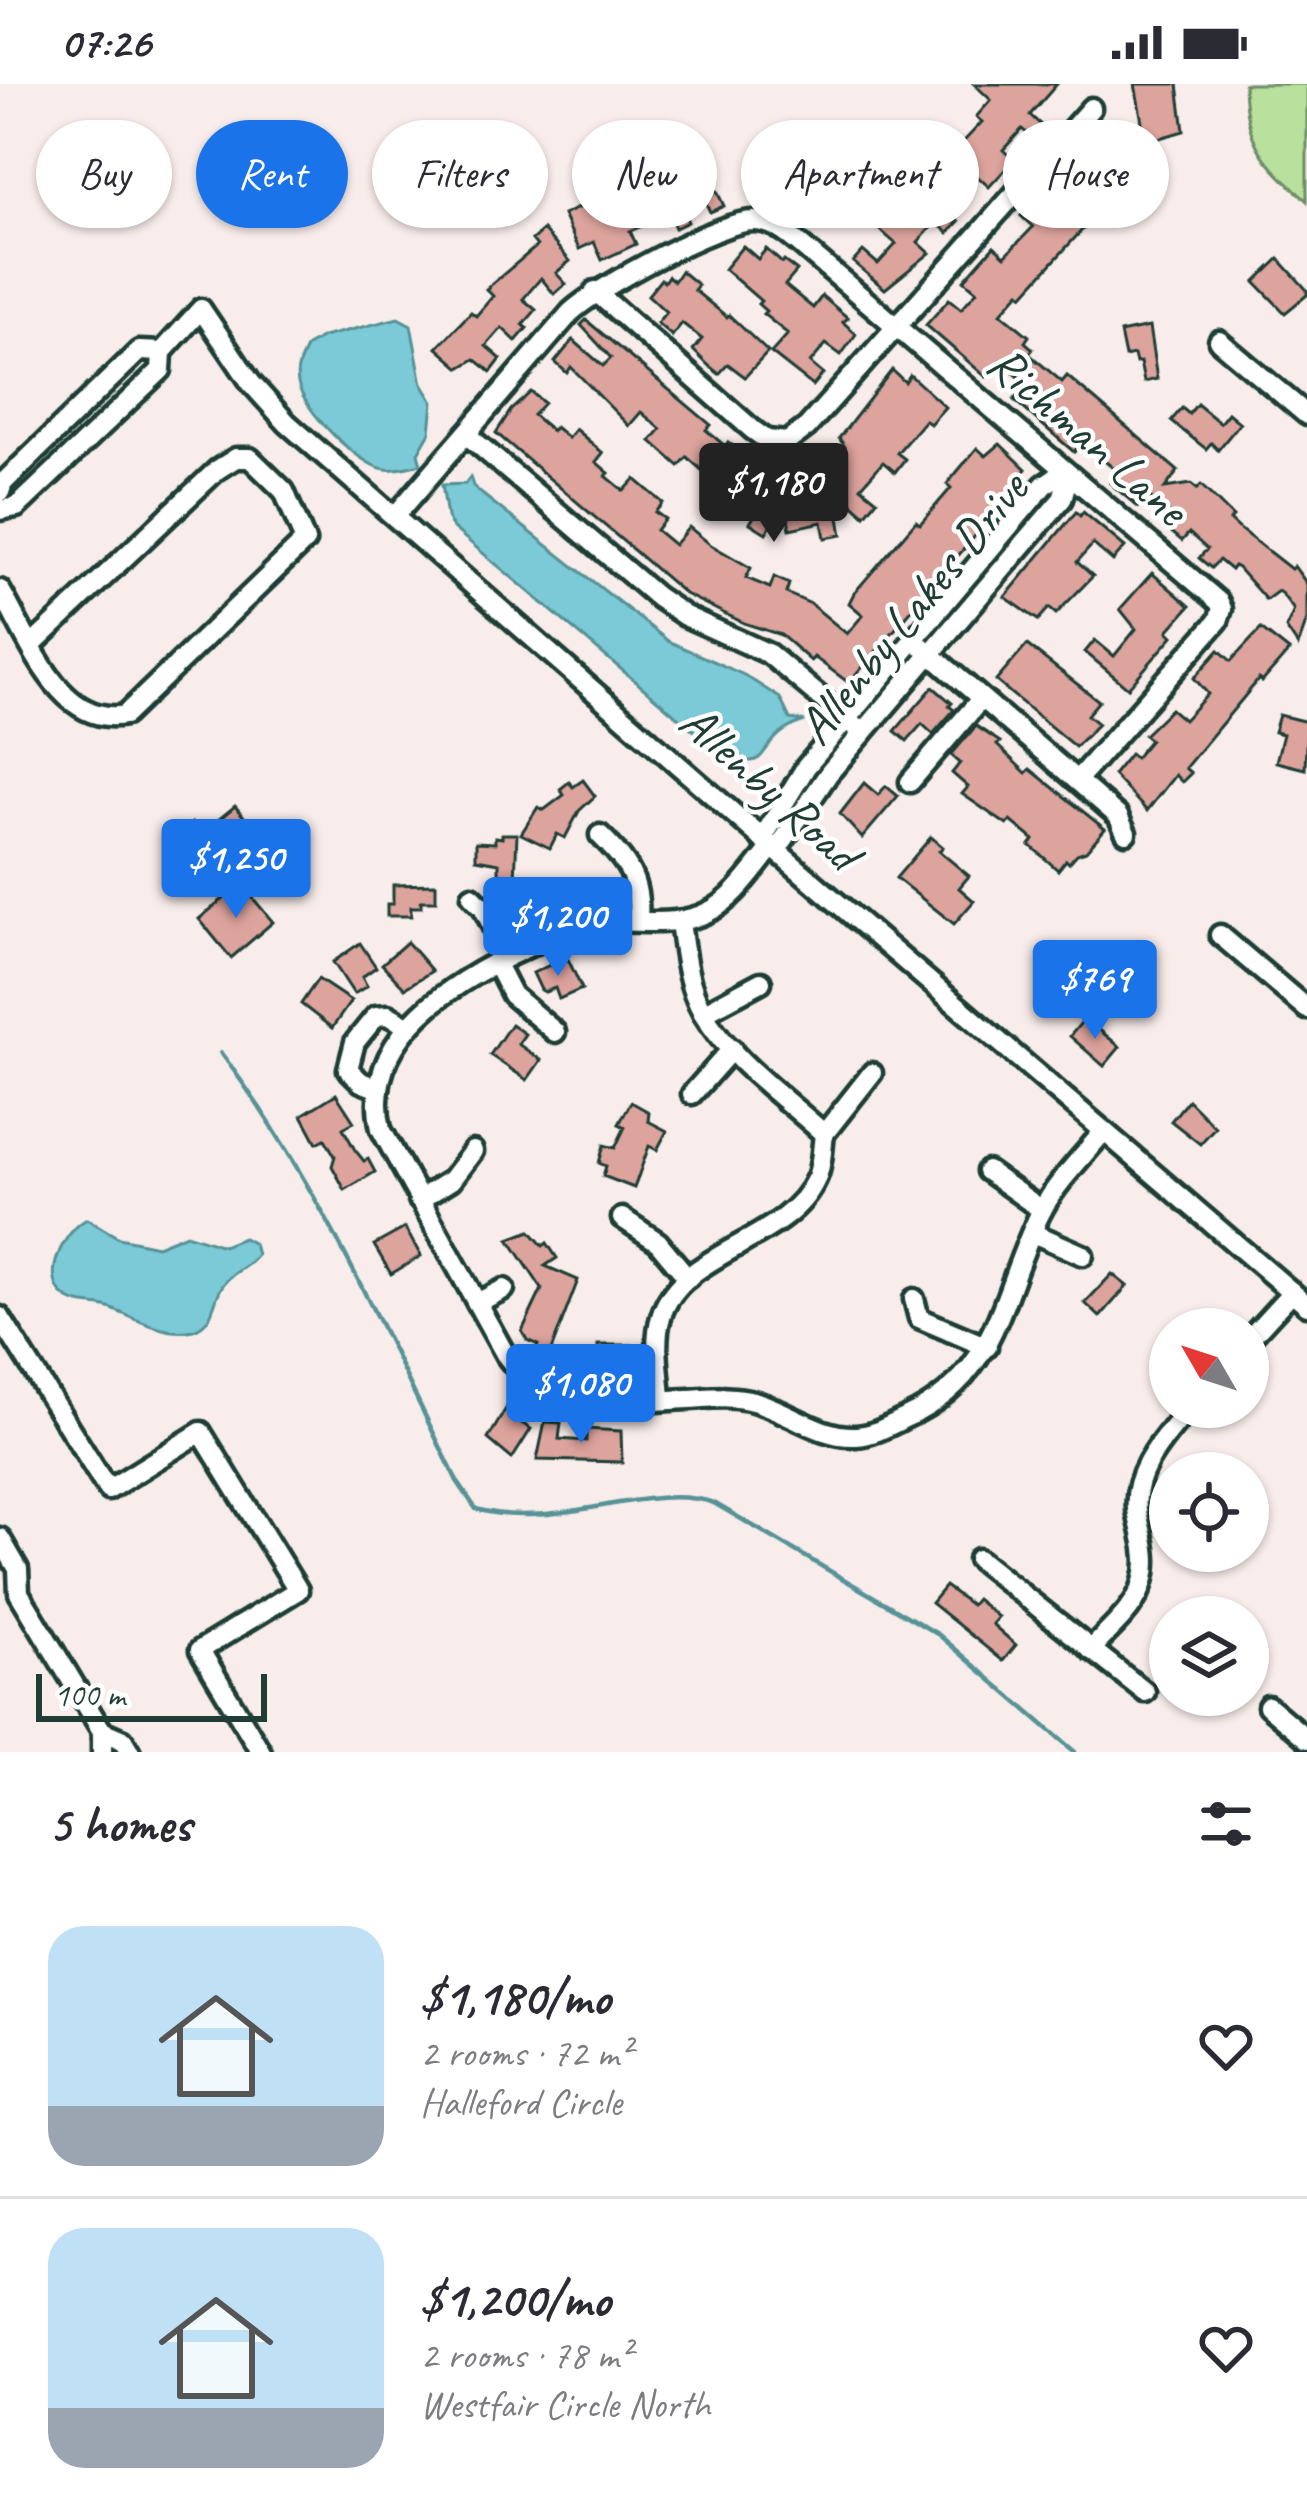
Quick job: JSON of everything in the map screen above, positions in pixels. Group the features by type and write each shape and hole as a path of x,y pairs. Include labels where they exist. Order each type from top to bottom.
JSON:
{"street":[{"path":"396,515 571,311 595,291 766,440 777,443 798,436 1091,108"},
{"name":"Richman Lane","path":"595,291 629,271 736,225 757,221 783,231 1220,602 1218,621 1077,781"},
{"name":"Allenby Road","path":"162,352 201,309 270,406 770,846 1301,1295"},
{"path":"1219,340 1307,415"},
{"path":"0,491 139,351 162,352 161,370 17,507 0,510"},
{"path":"466,434 670,607 769,654 863,733"},
{"path":"0,590 32,644 64,697 104,719 125,715 305,541 284,491 250,458 236,458 32,644"},
{"name":"Allenby Lakes Drive","path":"770,846 806,767 1044,485 1067,473"},
{"name":"Allenby Lakes Drive","path":"770,846 1062,500 1067,473"},
{"path":"913,639 1118,816 1126,833"},
{"path":"910,782 981,698"},
{"path":"600,836 632,870 639,892 638,919"},
{"path":"770,846 711,911 680,921 638,919 574,927 451,986 409,1027 388,1063 377,1106 381,1129 512,1364 549,1392 584,1402 751,1400 830,1433 862,1436 932,1406 970,1372 987,1347 1042,1210 1104,1131"},
{"path":"472,896 483,907 512,995 555,1032"},
{"path":"680,921 686,966 703,1013 731,1049 824,1134"},
{"path":"1220,935 1307,1009"},
{"path":"703,1013 761,982"},
{"path":"380,1089 352,1077 347,1060 351,1050 376,1016 388,1016 409,1027"},
{"path":"692,1094 731,1049"},
{"path":"662,1400 658,1325 667,1300 688,1277 800,1204 817,1178 824,1134 872,1073"},
{"path":"419,1200 451,1180 473,1151"},
{"path":"987,1171 1042,1210"},
{"path":"622,1218 658,1241 688,1277"},
{"path":"1033,1233 1083,1256"},
{"path":"477,1304 504,1289"},
{"path":"1269,1322 1301,1295"},
{"path":"914,1299 919,1318 987,1347"},
{"path":"0,1316 107,1490 202,1432 298,1591 200,1650 261,1752"},
{"path":"1091,1649 1141,1589 1146,1566 1136,1502 1140,1483 1173,1428"},
{"path":"0,1538 18,1569 9,1589 102,1731 102,1752"},
{"path":"978,1558 1145,1692"},
{"path":"1269,1707 1307,1739"},
{"path":"102,1731 123,1740 130,1752"}],"green space":[{"path":"1244,84 1307,84 1307,201 1279,175 1253,137"}],"water":[{"path":"398,318 411,325 422,384 433,402 430,432 418,453 421,464 389,469 374,466 333,435 302,394 297,373 307,346 323,337"},
{"path":"470,477 482,494 668,641 744,675 780,698 790,719 805,721 786,729 753,761 742,760 698,734 453,528 442,485 465,484"},
{"path":"87,1219 119,1238 157,1246 186,1234 223,1246 243,1238 254,1244 257,1255 227,1280 200,1327 162,1329 107,1307 72,1301 59,1290 55,1279 58,1256 71,1233"}],"building":[{"path":"974,84 1057,84 1030,115 1035,120 1003,120 1003,172 989,187 979,178 982,122 976,117 991,100"},
{"path":"1135,84 1178,84 1184,131 1169,135 1169,120 1142,120"},
{"path":"572,211 572,228 637,228 630,231 636,244 602,260 594,242 579,249 563,215"},
{"path":"931,228 918,242 930,253 885,289 853,262 863,251 878,264 896,244 879,229"},
{"path":"1032,228 1084,228 1001,313 1029,336 1025,342 1033,349 1029,354 1062,382 1067,376 1178,471 1165,488 1191,484 1197,489 1201,485 1241,530 1291,569 1294,566 1307,584 1307,620 1298,646 1286,628 1294,610 1282,594 1278,591 1266,600 1238,568 1231,570 1219,560 1211,568 1199,558 1207,549 1189,533 1182,541 1169,530 1178,520 1147,495 1138,507 1110,483 1119,473 1082,442 1074,452 1014,400 1024,388 1018,376 1000,361 986,377 926,325 949,299 961,309 977,291 964,280 994,246 1005,256"},
{"path":"543,230 570,261 556,273 566,284 554,294 541,278 523,299 536,310 516,341 502,328 486,346 501,359 491,372 475,359 460,368 437,348 471,312 476,316 493,296 486,289 537,246 532,240"},
{"path":"743,246 758,259 766,249 797,271 785,285 813,308 822,296 848,318 843,322 856,334 841,355 826,344 810,363 823,374 813,386 771,353 788,334 763,314 761,301 724,269"},
{"path":"1279,259 1307,290 1285,313 1255,282"},
{"path":"681,271 698,285 694,290 768,352 745,377 728,364 719,374 708,365 693,350 702,339 682,323 672,336 657,323 666,312 648,295 661,279 664,282 668,276 674,281"},
{"path":"586,320 711,425 706,430 725,446 728,442 748,462 776,478 767,498 833,485 821,475 845,447 839,438 892,370 905,382 910,375 945,407 930,424 925,420 897,453 905,459 895,472 883,462 861,487 877,500 865,515 834,488 842,535 825,538 822,522 790,529 785,502 766,533 750,523 757,512 737,501 687,457 679,466 651,441 661,429 641,412 629,426 571,367 567,373 555,362 573,340 603,366 611,358 581,325"},
{"path":"1149,327 1157,379 1144,382 1140,362 1136,363 1134,355 1125,357 1120,333"},
{"path":"531,392 544,403 533,415 552,431 555,427 568,438 575,429 603,453 596,462 609,473 606,476 624,491 635,479 663,503 655,512 665,519 656,530 674,545 689,527 751,568 746,578 770,588 774,577 789,584 786,593 811,604 847,634 863,615 849,603 854,593 951,488 947,484 977,448 986,456 1000,444 1026,469 1015,483 1018,486 849,683 814,657 811,661 781,635 685,594 496,433"},
{"path":"1197,404 1220,423 1228,413 1240,423 1218,450 1211,443 1206,449 1171,421 1182,408 1189,414"},
{"path":"1076,512 1080,516 1083,512 1125,547 1113,561 1093,544 1077,562 1093,576 1056,614 1049,608 1038,620 1005,597"},
{"path":"1152,573 1190,606 1168,631 1173,636 1128,688 1085,652 1095,640 1114,656 1136,629 1120,609"},
{"path":"1261,629 1289,651 1262,682 1259,679 1185,768 1191,773 1182,782 1175,775 1147,811 1113,775 1130,754 1135,758 1150,740 1144,735 1171,709 1184,720 1208,694 1194,678 1219,650 1231,661"},
{"path":"1027,645 1099,701 1087,715 1098,724 1075,747 996,681"},
{"path":"933,687 954,710 933,734 922,724 907,741 895,731"},
{"path":"1279,715 1307,722 1305,769 1276,762 1283,734 1274,732"},
{"path":"976,726 1000,742 997,745 1026,773 1030,769 1105,829 1086,851 1069,863 1066,860 1058,870 1011,821 1007,825 962,794 968,787 952,773 960,763 951,755"},
{"path":"583,780 595,796 579,811 565,838 557,834 550,848 521,834 538,807 544,810 564,795 560,789 569,782 573,787"},
{"path":"864,783 878,795 886,786 898,796 862,838 840,814"},
{"path":"235,806 257,832 187,890 165,863 172,857 164,847 192,823 201,834"},
{"path":"502,834 517,834 515,879 499,879 499,863 476,859 476,842 495,843 495,837 502,838"},
{"path":"931,837 943,847 939,851 969,876 959,888 974,901 954,924 896,878"},
{"path":"241,884 273,922 231,958 199,919"},
{"path":"436,884 436,901 411,907 411,916 387,916 387,904 393,904 393,885"},
{"path":"407,942 432,971 405,988 382,964"},
{"path":"360,943 376,967 362,977 367,986 354,994 333,962"},
{"path":"567,957 582,989 559,999 555,988 541,990 533,973"},
{"path":"318,979 351,1001 332,1028 301,1004"},
{"path":"1085,1018 1120,1047 1104,1066 1070,1036"},
{"path":"511,1024 525,1034 518,1044 541,1060 527,1080 490,1055"},
{"path":"336,1094 354,1122 343,1128 375,1172 345,1190 332,1166 335,1156 325,1139 317,1143 302,1115"},
{"path":"1188,1100 1215,1127 1200,1144 1171,1121"},
{"path":"631,1102 649,1112 648,1121 667,1131 657,1150 649,1146 634,1188 603,1176 606,1166 599,1163 604,1145 615,1148 625,1127 619,1124"},
{"path":"405,1228 421,1256 391,1274 374,1245"},
{"path":"530,1231 557,1258 545,1266 578,1280 549,1356 536,1350 538,1345 522,1331 542,1289 509,1239"},
{"path":"1112,1274 1127,1286 1100,1317 1085,1303"},
{"path":"598,1345 632,1345 632,1375 604,1374 604,1369 598,1369"},
{"path":"511,1400 525,1409 518,1421 531,1429 512,1459 488,1439"},
{"path":"545,1422 561,1423 559,1439 586,1441 586,1429 621,1431 622,1462 537,1460"},
{"path":"945,1586 971,1605 976,1599 998,1617 992,1624 1016,1645 1003,1661 931,1603"}],"waterway":[{"path":"221,1053 320,1207 457,1481 476,1509 537,1515 659,1498 714,1503 939,1635 1075,1752"}]}
